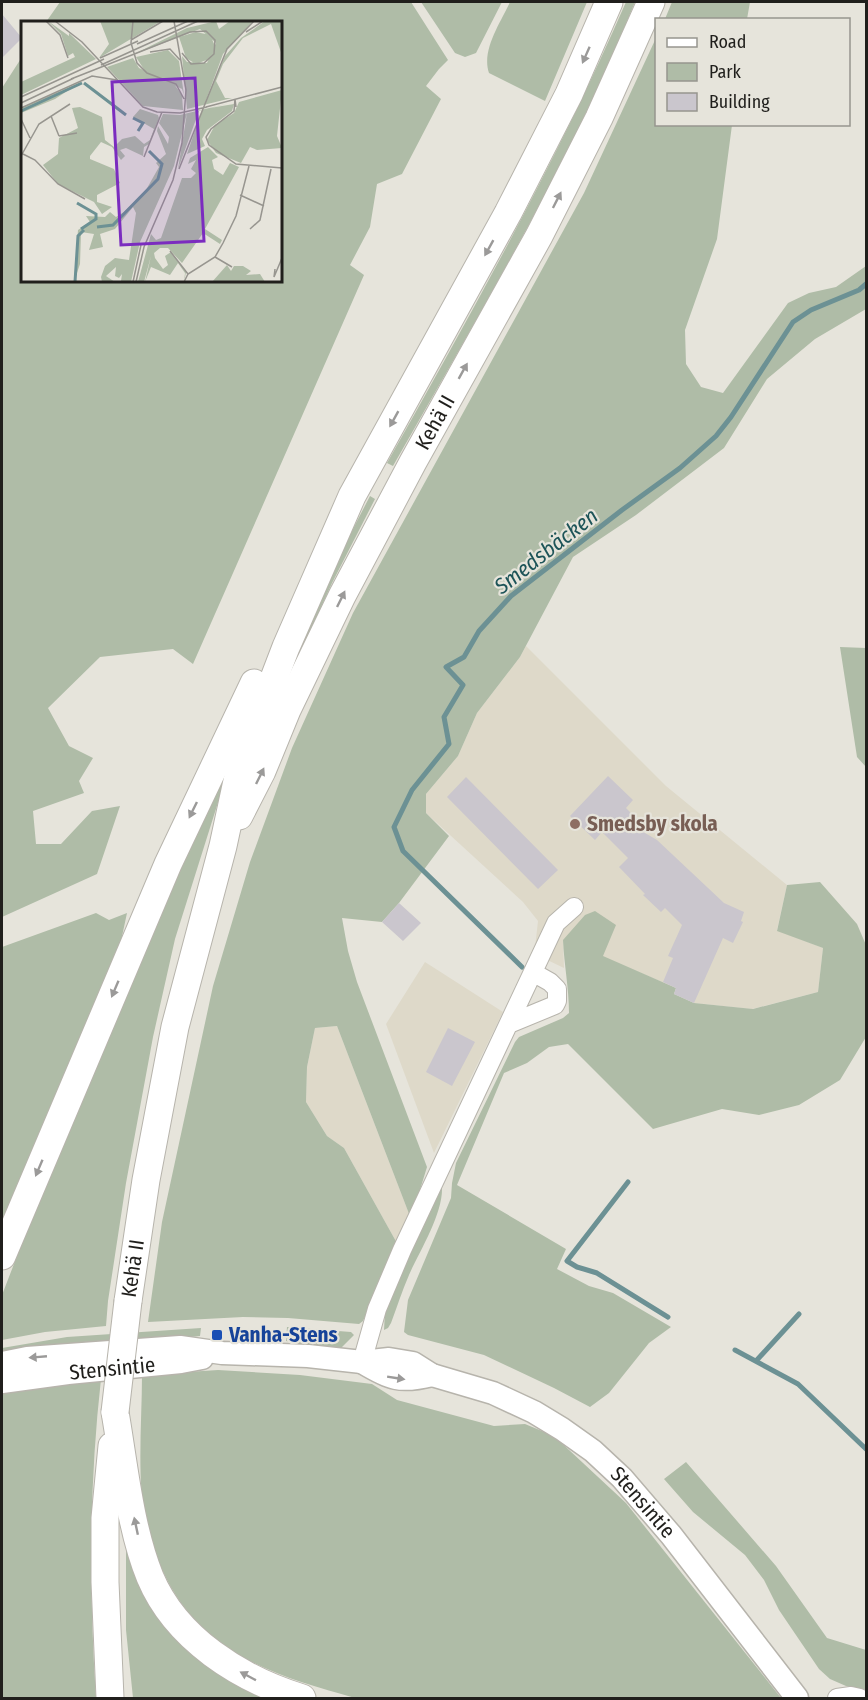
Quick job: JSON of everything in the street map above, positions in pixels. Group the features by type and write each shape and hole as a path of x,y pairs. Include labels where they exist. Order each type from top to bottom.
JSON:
{"highway":[{"name":"Kehä II","path":"110,1698 105,1622 105,1518 128,1300 146,1180 175,1027 223,846 240,767 286,647 352,496 508,213 569,94 609,2"},
{"name":"Kehä II","path":"223,846 262,771 287,710 342,596 418,452 539,236 599,118 651,2"},
{"path":"2,1256 168,864 303,577 352,496"},
{"path":"115,1412 137,1532 150,1577 163,1601 200,1644 226,1664 278,1691 302,1698"}],"main road":[{"name":"Stensintie","path":"2,1362 27,1358 180,1347 222,1353 308,1356 362,1362 389,1359 413,1363 432,1375 493,1393 534,1412 562,1429 592,1451 622,1478 671,1535 798,1698"},
{"name":"Stensintie","path":"2,1382 69,1372 181,1362 222,1353"}],"street":[{"path":"362,1362 381,1299 407,1239 556,923 574,907"},
{"path":"509,1024 555,1005 557,1001 557,988 534,973"},
{"path":"837,1698 851,1696 860,1698"}],"shaded area":[{"name":"Smedsby skola","path":"526,646 666,786 787,885 777,930 823,948 818,992 752,1009 694,1003 674,994 676,988 563,940 564,968 541,957 535,948 538,921 523,902 426,813 426,794 458,756 477,713"},
{"path":"425,962 503,1012 434,1153 386,1024"},
{"path":"337,1026 411,1219 398,1245 344,1148 327,1136 306,1102 307,1067 315,1028"}],"green space":[{"path":"60,2 411,2 448,60 426,86 441,99 402,174 377,184 370,227 350,265 364,275 193,664 173,649 100,657 48,708 69,746 93,758 79,781 84,793 33,811 36,844 61,844 92,811 120,806 97,874 2,917 2,88 21,59 21,282 282,282 282,21 47,21"},
{"path":"421,2 502,2 476,53 465,57 455,53"},
{"path":"510,2 587,2 545,101 489,73 487,64 490,46"},
{"path":"626,2 635,2 553,180 393,466 387,463 482,293 542,178 572,120"},
{"path":"672,2 750,2 747,18 665,18"},
{"path":"655,40 655,126 732,126 717,239 685,330 686,364 701,387 723,393 788,303 809,293 836,287 866,266 866,309 815,339 767,379 724,448 636,515 573,557 520,657 477,713 458,756 426,794 426,813 449,836 382,922 342,918 357,982 427,1167 411,1219 337,1026 315,1028 307,1067 306,1102 327,1136 344,1148 398,1245 363,1321 359,1324 243,1317 148,1322 162,1222 213,986 250,862 292,748 353,613 584,193"},
{"path":"370,496 375,499 332,583 271,718 261,731 342,550"},
{"path":"840,647 866,648 866,767 857,757"},
{"path":"227,757 232,758 175,939 153,1037 126,1183 106,1326 45,1332 2,1340 2,1295 77,1101"},
{"path":"820,882 857,924 866,945 866,1037 840,1080 799,1105 759,1115 722,1109 653,1129 568,1044 549,1047 527,1063 504,1073 457,1185 566,1249 557,1269 589,1286 613,1293 671,1327 649,1343 609,1393 590,1407 484,1355 404,1332 408,1300 451,1198 456,1163 515,1042 519,1037 563,1018 569,1013 563,940 585,915 595,911 616,925 603,956 676,988 674,994 694,1003 753,1009 818,992 823,948 777,931 787,885"},
{"path":"96,913 109,920 127,913 118,955 2,1221 2,947"},
{"path":"439,1185 442,1187 441,1198 435,1220 409,1275 391,1323 384,1330 385,1312 394,1287"},
{"path":"287,1327 351,1332 354,1335 340,1349 316,1348 286,1341"},
{"path":"201,1328 200,1336 2,1357 2,1348 67,1337"},
{"path":"218,1370 300,1375 372,1384 397,1400 494,1426 525,1424 554,1436 626,1503 781,1698 355,1698 293,1679 237,1654 213,1637 192,1617 173,1591 149,1538 142,1492 140,1453 142,1375"},
{"path":"101,1379 94,1459 91,1538 96,1698 2,1698 2,1391"},
{"path":"686,1462 776,1566 827,1638 866,1650 866,1690 846,1686 830,1679 819,1669 779,1610 764,1580 745,1555 693,1512 664,1479"},
{"path":"126,1526 147,1587 279,1698 133,1698 126,1630"}],"building":[{"path":"2,14 21,39 2,58"},
{"path":"608,776 633,800 626,808 635,817 628,823 657,840 724,903 744,912 741,921 743,922 733,943 723,938 694,1003 674,994 676,988 663,982 673,958 668,956 682,925 665,908 661,912 643,895 645,894 619,867 628,858 602,832 595,840 570,816"},
{"path":"466,777 558,870 538,889 447,797"},
{"path":"399,903 421,923 403,941 382,922"},
{"path":"448,1028 475,1042 452,1086 426,1072"}],"waterway":[{"name":"Smedsbäcken","path":"522,967 403,851 394,827 412,790 449,744 444,717 463,685 446,667 464,657 479,631 511,596 680,468 716,436 793,322 811,310 859,290 866,284"},
{"path":"628,1182 567,1261 577,1267 597,1273 668,1317"},
{"path":"756,1361 799,1314"},
{"path":"735,1350 798,1384 866,1449"}],"place":[{"name":"Smedsby skola","path":"575,824"},
{"name":"Vanha-Stens","path":"217,1335"}]}
